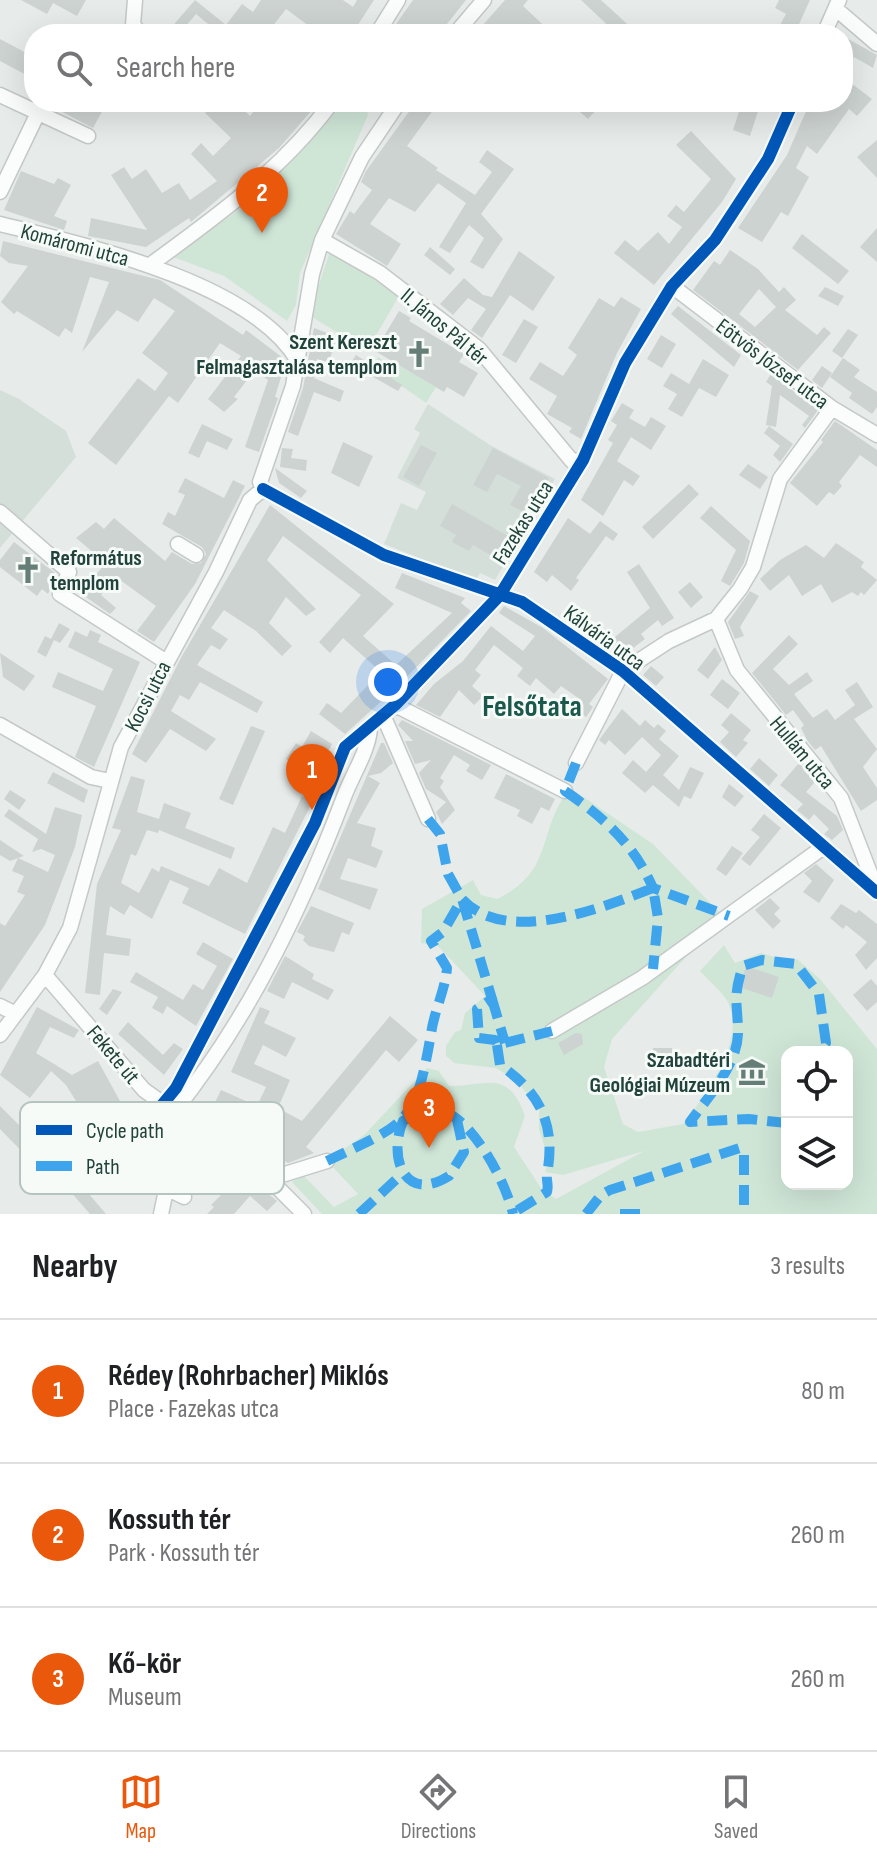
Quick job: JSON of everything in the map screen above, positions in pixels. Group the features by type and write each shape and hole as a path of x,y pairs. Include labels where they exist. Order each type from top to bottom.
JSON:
{"street":[{"path":"133,24 135,0"},
{"path":"383,24 398,0"},
{"path":"464,24 484,0"},
{"path":"829,24 838,4 877,44"},
{"path":"0,95 24,108"},
{"path":"31,112 88,136"},
{"path":"150,265 245,193 279,163 323,112"},
{"name":"Kocsi utca","path":"0,1035 45,975 79,906 121,747 165,661 207,561 250,500 263,489 260,482 298,361 312,274 322,240 362,157 393,112"},
{"name":"Fazekas utca","path":"174,1102 176,1088 315,823 345,747 395,705 500,595 583,460 625,363 672,286 715,240 768,159 789,112"},
{"path":"0,192 37,115"},
{"name":"Komáromi utca","path":"0,224 177,274 240,310 280,338 298,361"},
{"name":"II. János Pál tér","path":"322,240 380,273 479,349 572,461 583,460"},
{"name":"Eötvös József utca","path":"672,286 832,408 874,427"},
{"path":"576,763 623,671 669,641 716,619 753,567 780,479 832,408"},
{"name":"Kálvária utca","path":"263,489 384,555 522,602 623,671 822,848 877,892"},
{"path":"0,512 69,572 60,594 165,661"},
{"path":"178,544 207,561"},
{"name":"Hullám utca","path":"716,619 737,670 841,798 877,892"},
{"path":"395,705 565,791"},
{"path":"383,715 428,819"},
{"path":"0,725 91,777 110,781"},
{"name":"Fazekas utca","path":"181,1102 208,1070 236,1025 297,912 370,729"},
{"path":"552,1031 642,978 822,848"},
{"name":"Fekete út","path":"45,975 144,1090 159,1102"},
{"path":"0,1006 16,1014"},
{"path":"284,1174 327,1161"},
{"path":"161,1214 167,1194"},
{"path":"178,1194 184,1197"},
{"name":"Fekete út","path":"284,1194 304,1214"}],"shaded area":[{"path":"0,390 66,431 76,457 0,548"},
{"path":"428,404 490,445 555,479 495,580 480,573 476,580 384,544 401,503 417,510 426,492 397,478 420,433 414,429"}],"green space":[{"path":"331,112 367,112 300,273 296,305 287,321 224,276 173,257 240,209"},
{"path":"330,251 399,296 367,351 309,315"},
{"path":"378,357 391,365 393,362 436,387 426,403 373,366"},
{"path":"570,788 653,844 723,916 612,1039 604,1067 623,1124 638,1132 683,1124 713,1082 729,1047 732,1014 726,999 700,971 724,945 735,963 761,953 789,961 797,959 820,979 877,1049 877,1214 322,1214 292,1182 303,1175 334,1207 358,1194 327,1161 365,1134 427,1068 439,1071 449,1086 494,1083 511,1091 525,1116 514,1147 541,1188 556,1199 644,1151 563,1175 545,1172 549,1162 539,1129 539,1110 517,1081 496,1068 454,1063 446,1056 446,1046 455,1032 461,1030 465,1013 485,996 438,946 421,943 422,909 473,880 481,895 497,899 516,888 537,863 552,820"}],"building":[{"path":"21,0 86,0 77,16 53,3 47,14"},
{"path":"195,0 225,24 208,24 196,14 188,24 174,24"},
{"path":"261,0 343,0 353,7 357,0 374,0 358,24 306,24 286,9 274,24 227,24 242,4 253,12"},
{"path":"413,0 466,0 447,24 396,24"},
{"path":"505,0 528,0 523,6 542,24 484,24"},
{"path":"581,0 601,0 627,24 606,24"},
{"path":"779,0 810,0 799,24 781,24 786,14 775,8"},
{"path":"0,39 24,52 24,74 0,61"},
{"path":"853,42 877,55 873,68 854,57"},
{"path":"853,85 872,99 857,116 852,112"},
{"path":"62,112 102,112 93,128"},
{"path":"246,112 250,116 253,112 310,112 279,148 191,222 189,218 146,247 88,236 91,218 147,230 111,175 124,167 132,179 146,169 162,193 179,183 190,200 217,181 191,154 201,143 213,156 231,138 205,113"},
{"path":"409,112 432,112 407,146 438,168 436,170 475,195 492,172 479,162 487,150 514,169 481,214 503,239 483,269 470,262 484,238 469,225 450,253 439,247 466,203 438,183 415,212 389,198 370,224 401,244 387,266 336,234 350,211 354,214 372,190 361,182"},
{"path":"580,112 594,112 588,119"},
{"path":"739,112 758,112 750,136 733,130"},
{"path":"806,112 847,112 817,154 807,146 796,168 809,177 788,216 781,212 762,242 738,228 787,155"},
{"path":"691,131 736,179 722,202 654,285 614,253 625,240 638,251 658,232 669,244 682,227 667,216 676,205 684,212 711,179 676,145"},
{"path":"877,140 877,178 857,157"},
{"path":"21,171 54,184 58,178 71,185 54,216 67,221 64,230 4,210"},
{"path":"877,228 877,262 860,247"},
{"path":"802,234 849,271 838,284 792,248"},
{"path":"3,241 160,280 243,335 246,330 283,358 284,367 275,397 278,398 259,452 245,447 268,380 255,370 234,397 238,399 224,412 208,399 241,356 220,343 178,403 169,396 116,465 88,443 138,378 155,391 168,373 142,353 175,311 154,298 138,322 117,310 82,352 109,282 90,277 72,333 65,328 59,337 17,311 14,314 1,302 28,266 9,263 0,256"},
{"path":"430,247 455,269 450,275 424,255"},
{"path":"730,250 758,269 779,292 784,287 796,300 785,310 817,335 824,327 831,333 798,370 693,290 714,261 720,265","holes":["759,289 776,307 755,327 739,314"]},
{"path":"519,251 555,277 533,311 510,295 482,338 471,330 486,309 468,298 453,315 440,304 464,278 483,295 492,297"},
{"path":"825,287 844,296 838,306 818,296"},
{"path":"621,297 641,309 617,353 581,439 569,432 572,428 547,414 557,396 529,379 540,362 563,376 577,355 568,348 599,298 614,307"},
{"path":"678,306 741,355 734,367 671,314"},
{"name":"Szent Kereszt Felmagasztalása templom","path":"399,311 411,318 409,321 464,354 459,362 478,373 464,397 447,387 444,392 375,351"},
{"path":"524,319 538,327 516,363 502,355"},
{"path":"314,328 338,337 328,363 317,359 314,378 344,391 340,402 314,392 298,436 288,432 303,388"},
{"path":"848,329 858,335 842,358 832,351"},
{"path":"661,335 676,344 662,368 647,359"},
{"path":"356,355 402,385 398,391 350,364"},
{"path":"843,358 860,370 854,377 877,392 877,407 872,414 849,398 852,393 830,377"},
{"path":"703,359 729,375 716,397 699,388 682,417 668,409 677,394 663,386 671,373 689,384"},
{"path":"822,366 832,373 822,388 812,380"},
{"path":"771,374 818,410 805,428 802,425 809,416 780,395 776,427 766,425 772,386 766,382"},
{"path":"622,403 634,410 629,418 645,427 651,417 666,426 651,450 631,437 617,461 640,476 633,486 624,480 603,516 581,500 613,443 608,440 617,425 611,421"},
{"path":"835,421 877,450 877,467 860,455 839,482 842,486 834,495 829,492 817,506 790,483 823,442 821,440"},
{"path":"202,424 233,439 227,450 207,441 199,458 188,453"},
{"path":"769,426 793,444 780,462 773,455 780,446 764,433"},
{"path":"343,442 373,456 359,487 331,473"},
{"path":"421,445 437,453 419,486 403,477"},
{"path":"282,448 293,449 291,458 307,460 306,471 280,467"},
{"path":"493,448 549,478 529,515 510,505 521,486 497,474 487,492 473,485"},
{"path":"748,464 768,477 760,489 739,475"},
{"path":"275,468 307,491 301,498 279,483"},
{"path":"185,478 224,498 233,480 245,486 195,584 154,642 137,631 156,606 116,577 101,595 116,608 110,614 80,593 106,563 76,538 96,522 104,529 114,518 165,561 172,552 192,564 201,563 206,554 202,547 162,524 168,512 175,516 185,495 178,492"},
{"path":"689,484 699,494 653,539 642,527"},
{"path":"452,504 515,540 503,562 473,545 469,551 452,542 456,535 440,526"},
{"path":"270,505 394,604 363,636 396,665 452,613 395,588 402,573 465,598 461,603 471,611 396,688 345,734 319,714 327,703 341,713 381,672 343,638 330,653 319,642 361,595 283,536 267,560 316,609 306,616 286,597 269,623 292,646 282,656 256,631 224,610 211,628 228,639 220,650 211,645 197,665 263,702 257,713 200,682 189,700 180,695 171,711 216,739 206,751 170,729 146,763 132,754 182,656"},
{"path":"711,506 750,541 744,563 730,586 721,581 736,550 700,518"},
{"path":"568,518 590,534 600,521 618,534 613,541 606,536 576,578 579,580 571,591 552,575 547,582 534,572"},
{"name":"Református templom","path":"14,542 55,573 49,581 53,584 48,594 42,589 37,596 0,567 0,560"},
{"path":"836,543 864,562 861,567 877,580 864,595 861,592 858,596 852,592 832,603 821,584 802,596 789,575 770,591 760,579 780,560 806,545 824,558"},
{"path":"639,564 674,618 662,626 658,620 641,634 645,639 628,652 625,648 616,654 604,646 650,608 627,572"},
{"path":"690,582 703,597 691,608 678,592"},
{"path":"750,591 759,596 740,627 744,636 735,639 728,622"},
{"path":"504,606 543,628 608,679 589,704 593,707 586,717 574,709 581,700 561,686 554,694 536,678 530,686 517,676 523,668 494,645 475,670 481,675 472,686 483,696 474,705 459,690 440,717 416,705 434,684 463,661 491,626 523,651 535,636 499,613"},
{"path":"59,623 70,629 60,643 54,640 46,657 37,652 45,636 51,639"},
{"path":"90,630 101,635 98,642 140,662 94,767 75,757 96,706 52,687 58,672 103,691 113,669 68,647 75,631 87,637"},
{"path":"789,635 798,644 773,669 789,685 807,672 813,681 794,694 813,718 827,709 835,720 855,705 845,690 857,682 873,707 854,719 877,749 863,767 877,788 877,800 861,811 821,746 815,750 807,740 801,728 804,725 793,710 786,715 752,673"},
{"path":"715,647 722,660 708,679 697,670"},
{"path":"0,653 35,676 24,691 3,677"},
{"path":"651,666 664,677 656,686 643,675"},
{"path":"722,679 740,693 728,709 710,695"},
{"path":"622,709 640,726 645,720 654,728 658,724 666,731 659,739 679,756 663,775 679,790 690,767 704,773 691,799 684,796 679,807 653,785 645,793 622,773 633,760 646,772 661,755 642,737 625,755 609,740 605,745 599,740"},
{"path":"731,713 751,730 743,740 748,743 736,757 720,742 729,732 721,725"},
{"path":"402,720 491,765 482,780 466,771 470,765 454,755 440,778 444,781 440,787 455,810 442,824 436,812 446,802 426,789 419,773 431,760 415,764 405,741 413,741 398,725"},
{"path":"251,726 265,731 233,805 219,799"},
{"path":"311,731 332,744 316,776 286,759 296,743 302,747"},
{"path":"381,743 384,743 393,763 381,773 368,776 380,783 357,823 376,828 371,846 383,851 376,868 348,858 340,879 378,889 370,910 318,889"},
{"path":"759,758 778,775 769,786 750,769"},
{"path":"799,763 815,782 806,792 837,816 843,830 832,840 824,834 829,829 814,814 809,820 797,810 803,804 780,785"},
{"path":"53,772 88,790 84,803 47,783"},
{"path":"506,774 555,799 549,811 541,807 532,824 517,816 520,810 494,798"},
{"path":"131,776 145,780 137,812 159,819 164,803 191,813 185,828 235,848 231,859 159,830 158,833 147,830 136,856 131,854 121,883 139,893 152,868 159,872 161,866 209,886 219,868 247,883 273,827 285,833 302,796 313,801 245,934 182,903 189,888 170,880 152,919 130,905 124,915 110,906 106,935 131,939 129,956 104,953 100,995 85,993 97,884 121,830 112,828"},
{"path":"729,784 744,796 735,807 722,797"},
{"path":"10,790 26,800 19,810 4,799"},
{"path":"55,807 82,815 75,847 45,925 0,992 0,923 5,926 25,895 17,892 24,876 12,871 18,858 48,872 55,855 41,849 32,852 38,839 4,816 9,809 46,834"},
{"path":"764,814 781,828 750,866 741,859 760,837 751,830"},
{"path":"0,840 24,856 10,861 0,855"},
{"path":"732,846 743,853 726,876 716,869"},
{"path":"816,864 834,880 819,903 803,892 812,881 804,873"},
{"path":"770,898 780,908 774,914 781,921 773,929 755,910"},
{"path":"841,904 856,913 859,910 877,924 877,958 866,970 855,955 867,942 846,925 843,929 830,918"},
{"path":"311,906 354,923 349,935 342,932 334,952 309,946 303,940 305,936 297,932"},
{"path":"203,942 233,959 196,1026 167,1006 163,1014 152,1008 158,997 130,982 136,972 183,1000 193,984 203,990 217,966 196,954"},
{"path":"285,956 314,974 312,979 334,990 328,1000 292,982 284,999 267,991"},
{"path":"746,966 779,977 772,998 739,987"},
{"path":"871,979 877,986 877,1002 867,1011 853,995"},
{"path":"113,989 122,992 107,1015 99,1009"},
{"path":"37,1007 79,1030 74,1038 50,1027 36,1053 72,1075 98,1061 121,1102 75,1102 66,1085 51,1071 30,1098 0,1075"},
{"path":"260,1007 270,1011 264,1023 296,1038 286,1057 263,1045 254,1064 290,1080 281,1102 259,1102 266,1087 231,1072"},
{"path":"390,1016 418,1040 399,1062 386,1050 306,1147 314,1153 288,1163 284,1161 284,1111 302,1121"},
{"path":"128,1022 163,1055 174,1043 183,1049 164,1075 118,1034"},
{"path":"576,1033 582,1034 583,1044 564,1055 558,1043"},
{"path":"653,1048 672,1048 672,1061 653,1061"},
{"path":"221,1090 248,1102 215,1102"},
{"path":"0,1106 20,1126 20,1150 0,1129"},
{"path":"72,1194 89,1194 106,1214 90,1214"},
{"path":"222,1194 268,1194 277,1201 267,1211 250,1196 234,1214 207,1214 214,1207 211,1205"}],"marked path":[{"path":"576,763 565,791 592,811 627,845 653,888 729,916"},
{"path":"428,819 440,834 448,874 462,899 492,999 477,1009 479,1038 495,1040 497,1045 552,1031"},
{"path":"327,1161 392,1128 413,1104 420,1087 447,968 431,941 443,932 462,899 481,913 504,920 529,922 583,912 653,888 658,918 653,969"},
{"path":"781,1122 749,1119 690,1122 720,1081 732,1058 738,1034 737,993 743,966 762,960 796,964 819,994 826,1043 824,1046"},
{"path":"492,999 505,1043"},
{"path":"497,1045 500,1065 535,1099 547,1126 549,1141 547,1192 513,1213"},
{"path":"457,1120 464,1152 449,1176 421,1184 411,1180 404,1172 398,1149 403,1121 428,1111 445,1112 456,1118 478,1141 497,1172 513,1214"},
{"path":"586,1214 601,1195 610,1190 740,1148 744,1151 744,1214"},
{"path":"359,1214 402,1174"},
{"path":"620,1214 640,1214"}],"cycle path":[{"path":"164,1102 176,1088 315,823 345,747 395,705 500,595 583,460 625,363 672,286 715,240 768,159 789,112"},
{"path":"263,489 384,555 522,602 623,671 877,893"}],"place":[{"name":"Kossuth tér","path":"262,233"},
{"name":"Szent Kereszt Felmagasztalása templom","path":"419,354"},
{"name":"Református templom","path":"28,570"},
{"name":"Rédey (Rohrbacher) Miklós","path":"312,810"},
{"name":"Szabadtéri Geológiai Múzeum","path":"752,1072"},
{"name":"Kő-kör","path":"429,1148"}],"district":[{"name":"Felsőtata","path":"532,706"}]}
